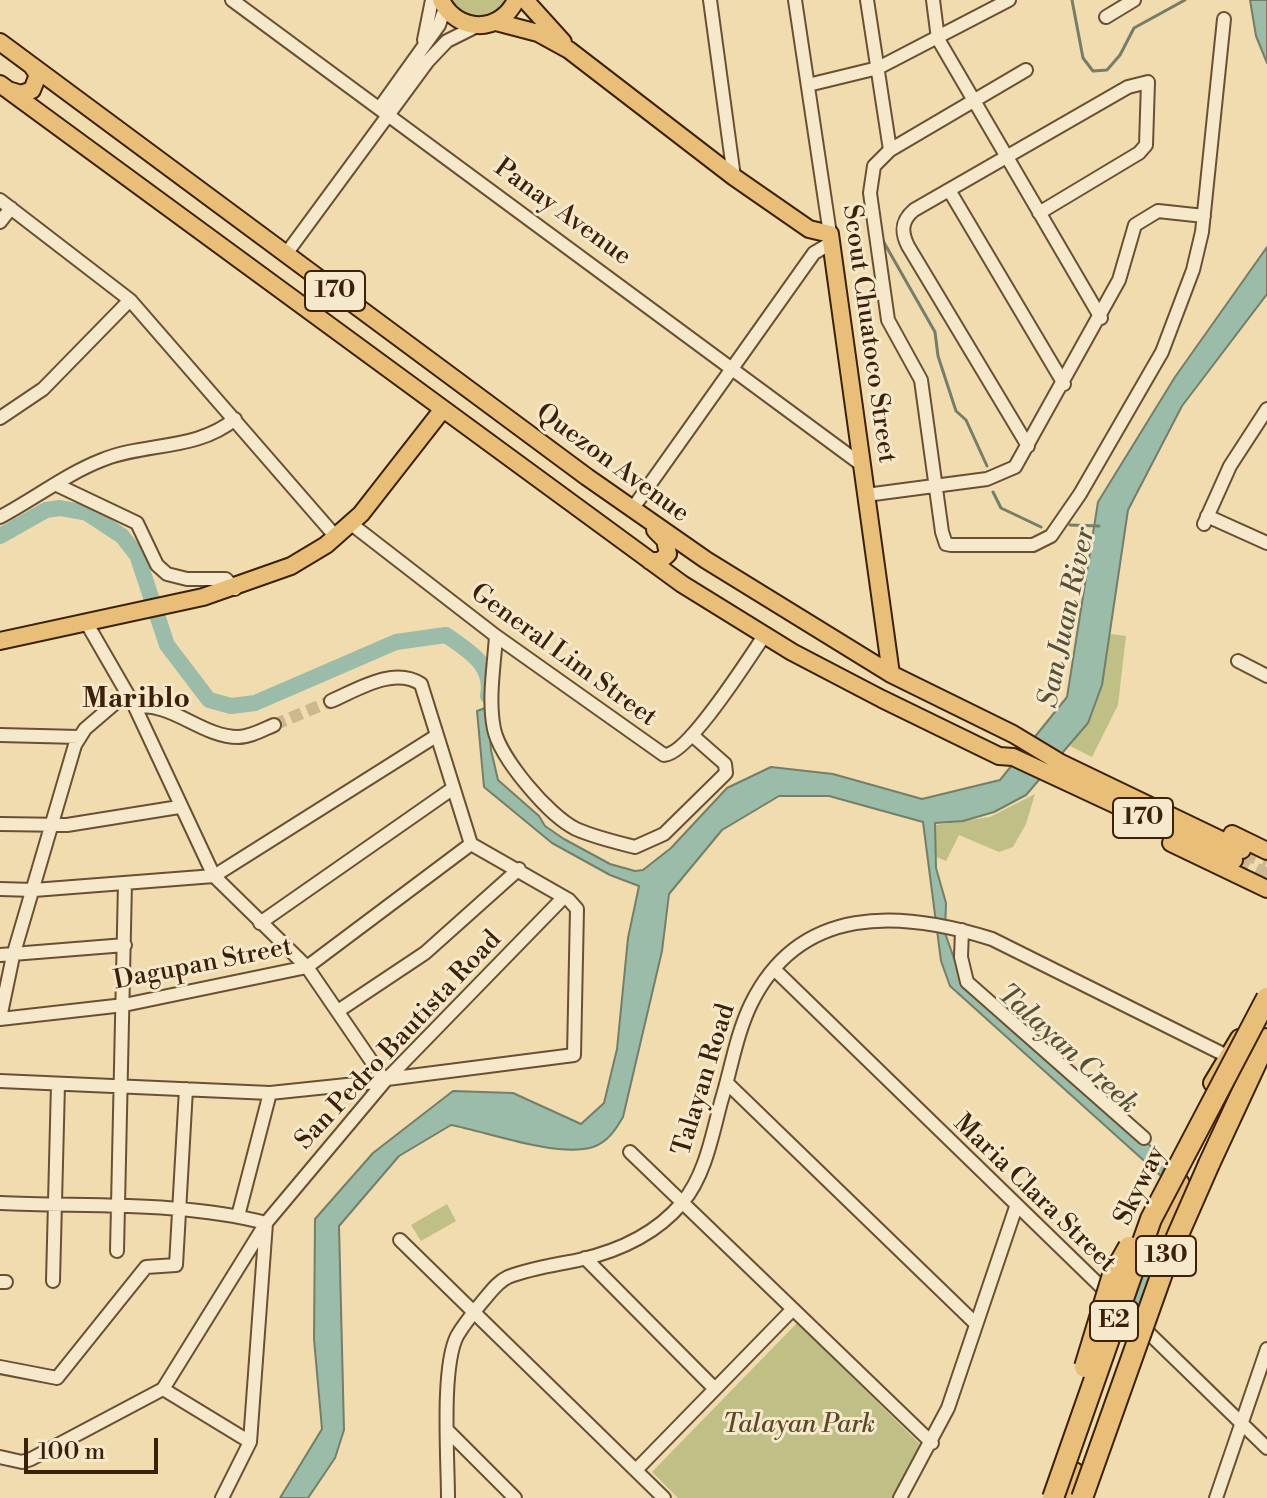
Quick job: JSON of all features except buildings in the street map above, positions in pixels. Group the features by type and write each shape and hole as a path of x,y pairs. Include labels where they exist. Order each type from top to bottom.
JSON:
{"highway":[{"name":"Skyway","path":"1058,1498 1151,1219 1267,998"},
{"path":"1058,1498 1074,1473 1127,1313 1173,1188 1245,1058 1252,1021"},
{"name":"Skyway","path":"1080,1498 1166,1262 1267,1039"},
{"path":"1044,1498 1113,1275 1151,1219"}],"main road":[{"path":"439,3 459,21 477,26 496,22 509,13 516,0"},
{"path":"532,4 569,50"},
{"path":"496,22 538,33 569,50 734,177 809,229 830,238"},
{"name":"Quezon Avenue","path":"0,42 628,505 802,622 891,674 1022,737 1057,769"},
{"path":"4,87 21,94 35,87 38,75 28,62"},
{"path":"42,115 36,102 40,89 53,84 61,87"},
{"name":"170","path":"4,87 650,561 764,636 885,701 1007,759 1057,769 1238,855"},
{"name":"Scout Chuatoco Street","path":"830,238 891,674"},
{"path":"0,641 235,589 291,566 336,537 361,514 439,406"},
{"path":"628,505 665,540 668,549 665,559 650,561"},
{"path":"1057,769 1267,851"},
{"path":"1057,769 1267,889"},
{"name":"130","path":"1181,1165 1236,1063 1267,987"},
{"name":"130","path":"1058,1498 1119,1309 1173,1188 1194,1120 1225,1055 1252,1021"},
{"name":"130","path":"1080,1498 1138,1326 1172,1242 1261,1074 1267,1048"}],"street":[{"name":"Panay Avenue","path":"232,0 385,109 862,465"},
{"path":"710,0 734,177"},
{"name":"Scout Chuatoco Street","path":"795,0 830,238"},
{"path":"867,0 890,150"},
{"path":"933,0 938,39 1101,318"},
{"path":"808,85 878,68 1009,0"},
{"path":"1106,17 1134,0"},
{"path":"286,254 442,20 439,3"},
{"path":"1026,70 890,150 874,166 870,184 888,320 919,372 946,544 1033,545 1051,536 1080,494 1162,352 1193,270 1204,216 1224,19"},
{"path":"385,109 447,41 477,26"},
{"path":"1028,446 904,238 904,220 1005,156 1128,87 1148,82 1146,145 1139,153 1039,213"},
{"path":"949,190 1064,384"},
{"path":"0,200 130,300 336,537"},
{"path":"0,222 11,208"},
{"path":"866,495 1007,473 1028,446 1101,318 1119,280 1130,236 1140,219 1158,211 1204,216"},
{"path":"628,505 735,368 814,253 830,238"},
{"path":"0,418 43,389 130,300"},
{"path":"1267,409 1230,466 1206,520 1267,543"},
{"path":"0,517 79,469 105,458 195,441 222,430 235,419"},
{"path":"57,485 137,523 157,565 167,574 187,579 226,579 235,589"},
{"name":"General Lim Street","path":"350,523 496,636 659,753 675,753 692,735 764,636"},
{"path":"86,622 135,707 179,807 214,876 307,967 386,1080"},
{"path":"496,636 491,695 497,739 507,758 543,802 575,828 635,847 664,834 726,773 725,764 692,735"},
{"path":"1238,661 1267,676"},
{"path":"0,1081 270,1093 574,1055 577,909 564,897 519,869 471,844 424,688 412,679 392,677 331,701"},
{"path":"0,1018 7,955 34,890 79,737 127,693"},
{"path":"135,707 154,707 233,737 249,735 274,725"},
{"path":"0,735 79,737"},
{"path":"0,889 34,890 214,876 436,736"},
{"path":"260,923 452,789"},
{"path":"0,824 51,825 179,807"},
{"name":"Dagupan Street","path":"0,1018 124,1005 307,967 471,844"},
{"path":"338,1011 425,953 519,869"},
{"path":"117,1251 123,1087 125,883"},
{"name":"San Pedro Bautista Road","path":"163,1389 266,1223 386,1080 564,897"},
{"name":"Talayan Road","path":"448,1498 448,1431 454,1346 475,1310 508,1277 624,1248 648,1234 683,1202 703,1165 751,1004 774,969 807,940 827,929 856,921 903,922 962,930 992,939 1225,1055"},
{"path":"962,930 961,957 967,982 1144,1138"},
{"path":"7,955 125,945"},
{"name":"Maria Clara Street","path":"774,969 1119,1309 1267,1448"},
{"path":"727,1083 976,1324"},
{"path":"53,1281 58,1084"},
{"path":"0,1367 57,1378 146,1267 176,1265 182,1211 186,1089"},
{"path":"238,1216 270,1093"},
{"path":"630,1152 932,1443"},
{"path":"0,1203 182,1211 238,1216 266,1223 250,1442 222,1498"},
{"path":"900,1498 948,1408 1016,1207"},
{"path":"400,1240 664,1498"},
{"path":"585,1258 715,1389"},
{"path":"636,1470 793,1309"},
{"path":"1216,1498 1267,1349"},
{"path":"0,1457 22,1462 31,1459 163,1389 250,1442"},
{"path":"448,1431 515,1498"}],"green space":[{"path":"450,0 507,0 494,13 478,17 463,13"},
{"path":"1110,634 1126,636 1118,705 1092,757 1070,746 1087,720 1098,693"},
{"path":"1035,794 1026,824 1013,847 999,852 959,835 946,861 934,856 929,826 990,817"},
{"path":"447,1204 456,1221 421,1241 411,1225"},
{"name":"Talayan Park","path":"797,1323 926,1450 897,1498 678,1498 652,1472"}],"shaded area":[{"path":"1250,0 1267,0 1267,63 1256,36"},
{"path":"1267,247 1267,294 1182,406 1128,510 1102,685 1088,723 1026,795 994,812 963,821 935,823 936,868 946,903 945,933 965,989 1167,1160 1161,1176 950,986 941,961 923,822 829,796 779,796 722,830 669,894 662,951 623,1117 607,1138 593,1147 561,1149 522,1143 451,1125 399,1156 339,1226 344,1430 335,1458 308,1498 280,1498 322,1429 314,1339 315,1219 373,1153 453,1091 513,1093 581,1124 604,1103 617,1049 628,938 639,886 610,875 552,843 484,787 477,711 488,707 491,750 498,780 539,816 545,826 564,839 610,864 635,871 643,870 671,848 727,788 771,767 833,774 922,799 1000,780 1067,697 1098,502 1175,377"}],"waterway":[{"path":"1072,0 1083,58 1093,71 1107,70 1120,55 1134,28 1185,0"},
{"path":"882,239 935,332 938,356 956,411 966,420 987,466"},
{"path":"993,492 1001,508 1041,527"},
{"path":"0,536 46,510 60,508 87,513 122,536 137,555 167,645 209,700 231,706 255,703 396,642 446,635 471,653 483,667 489,685 488,696"},
{"name":"San Juan River","path":"1070,525 1099,526"},
{"name":"Talayan Creek","path":"1130,1311 1159,1243"}],"tunnel":[{"path":"274,725 331,701"},
{"path":"1242,850 1267,862"},
{"path":"1234,860 1267,876"}],"district":[{"name":"Mariblo","path":"136,700"}]}
